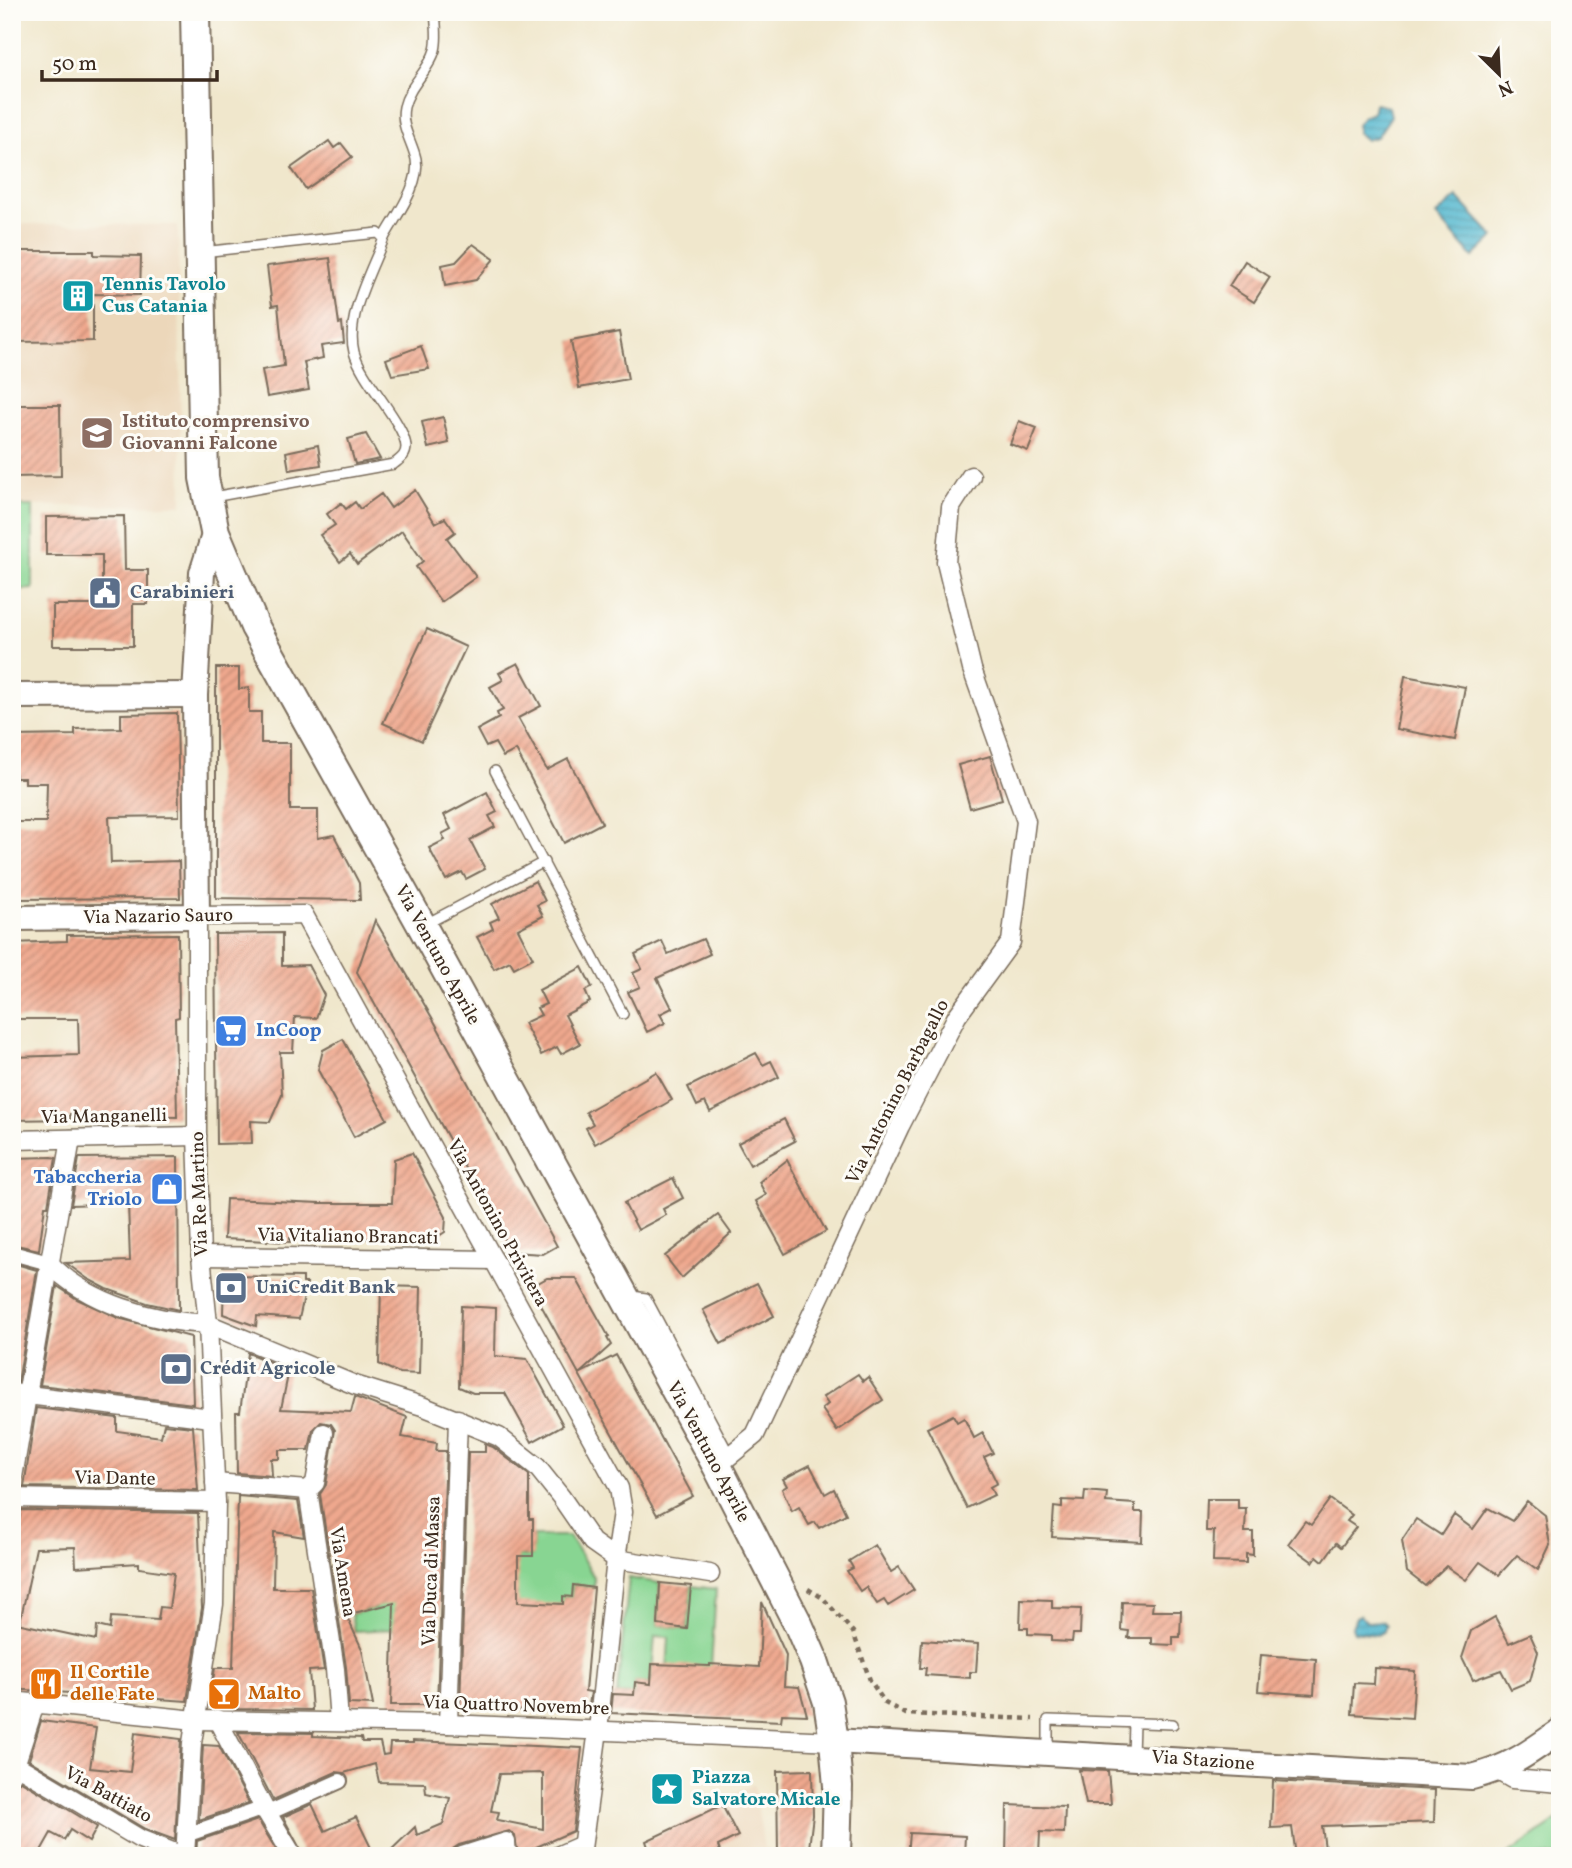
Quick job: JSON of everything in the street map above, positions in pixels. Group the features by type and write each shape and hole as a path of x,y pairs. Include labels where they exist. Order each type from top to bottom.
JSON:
{"main road":[{"name":"Via Ventuno Aprile","path":"195,12 204,478 215,532 255,627 623,1295 724,1461 814,1661 828,1702 834,1741 839,1816 836,1856"},
{"name":"Via Re Martino","path":"197,916 195,695 202,573 215,532"},
{"path":"12,696 195,695"},
{"name":"Via Nazario Sauro","path":"12,918 197,916"},
{"name":"Via Stazione","path":"834,1741 1472,1777 1498,1771 1560,1731"}],"street":[{"name":"Via Antonino Barbagallo","path":"724,1461 755,1435 900,1126 957,1016 1011,942 1027,821 972,669 946,562 951,507 971,476"},
{"name":"Via Nazario Sauro","path":"197,916 304,915"},
{"name":"Via Antonino Privitera","path":"304,915 619,1488 623,1512 582,1850"},
{"name":"Via Re Martino","path":"184,1856 195,1720 214,1604 216,1502 208,1324 201,1256 197,1136 197,916"},
{"name":"Via Manganelli","path":"12,1140 197,1136"},
{"path":"12,1483 20,1393 50,1263 71,1139"},
{"path":"12,1254 50,1263 61,1275 106,1303 185,1323 208,1324 355,1385 422,1406 499,1437 537,1467 562,1497 592,1542 616,1559 710,1574"},
{"name":"Via Vitaliano Brancati","path":"201,1256 494,1260"},
{"path":"20,1393 211,1418"},
{"name":"Via Duca di Massa","path":"448,1724 458,1419"},
{"name":"Via Amena","path":"324,1433 315,1483 308,1490 335,1669 338,1721"},
{"path":"215,1483 308,1490"},
{"name":"Via Dante","path":"12,1499 216,1502"},
{"name":"Via Quattro Novembre","path":"12,1701 195,1720 448,1724 834,1741"},
{"path":"14,1770 35,1704"},
{"path":"217,1719 293,1856"},
{"name":"Via Battiato","path":"14,1770 140,1839 184,1856"},
{"path":"1498,1771 1511,1779 1560,1783"},
{"path":"186,1835 266,1810 340,1781"},
{"path":"462,1856 506,1842 507,1856"},
{"path":"557,1856 582,1850"}],"lane":[{"path":"208,498 394,464 403,458 406,448 401,432 362,370 354,352 352,330 384,238 415,178 417,160 405,130 403,111 407,97 436,48 435,12"},
{"path":"200,252 378,233 384,238"},
{"path":"495,771 623,1014"},
{"path":"422,926 544,862"},
{"path":"1048,1752 1048,1720 1173,1724"},
{"path":"1133,1756 1134,1723"}],"path":[{"path":"803,1586 823,1598 853,1632 870,1680 885,1703 906,1714 1048,1720"}],"shaded area":[{"path":"12,224 178,225 182,505 33,506 33,589 12,590"},
{"path":"754,1784 764,1848 768,1849 768,1856 634,1856 648,1849 646,1841 722,1805 720,1801"}],"green space":[{"path":"12,506 33,506 33,589 12,590"},
{"path":"533,1536 569,1536 594,1577 594,1588 573,1585 572,1597 564,1596 563,1604 504,1614 518,1556 532,1556"},
{"path":"629,1578 660,1583 658,1625 687,1629 691,1586 716,1589 710,1683 667,1672 669,1637 655,1636 651,1684 635,1683 634,1695 617,1694"},
{"path":"371,1580 405,1581 394,1629 354,1631 351,1614 375,1608"},
{"path":"1560,1818 1560,1856 1506,1856"}],"water":[{"path":"1375,104 1389,107 1391,116 1377,137 1366,140 1358,133 1357,125 1363,117 1373,113"},
{"path":"1457,197 1494,237 1473,257 1436,215"},
{"path":"1360,1615 1367,1622 1382,1621 1386,1625 1384,1631 1377,1635 1354,1632 1352,1627 1356,1617"}],"building":[{"path":"329,141 334,148 341,143 352,157 306,189 291,168"},
{"path":"473,244 494,259 476,280 445,286 442,265 456,262"},
{"path":"12,251 94,251 94,255 141,256 140,295 93,294 93,341 12,342"},
{"path":"330,258 344,343 321,346 323,358 304,362 309,390 267,397 262,370 284,366 278,305 272,306 267,266"},
{"path":"1245,261 1270,277 1254,302 1229,286"},
{"path":"619,332 628,379 579,388 571,341"},
{"path":"421,346 429,369 392,375 386,359"},
{"path":"12,405 60,405 61,476 12,477"},
{"path":"443,417 449,443 428,448 422,422"},
{"path":"1019,421 1037,428 1028,451 1010,444"},
{"path":"366,434 380,459 355,464 348,439"},
{"path":"318,445 321,465 289,470 286,452"},
{"path":"415,490 435,523 445,518 455,532 447,538 476,577 441,602 416,567 423,561 402,531 357,564 350,554 340,562 320,535 335,525 327,514 341,503 346,509 355,502 360,509 381,494 391,508"},
{"path":"124,516 125,570 148,570 148,604 133,604 133,646 53,646 53,605 102,605 102,555 46,555 46,517"},
{"path":"427,629 466,647 422,741 383,723"},
{"path":"518,663 541,706 518,718 547,770 568,759 602,823 564,843 516,750 503,757 495,743 486,747 477,730 499,718 497,713 503,710 490,687 503,680 499,673"},
{"path":"216,668 239,668 239,689 249,688 249,712 261,712 261,743 290,743 290,810 318,810 318,838 334,835 359,883 360,900 216,898"},
{"path":"1405,676 1465,687 1455,740 1396,729"},
{"path":"177,713 179,816 109,817 111,863 179,861 180,898 12,899 14,822 46,822 47,783 25,783 25,778 16,778 15,772 12,772 12,736 75,735 75,729 121,728 121,714"},
{"path":"990,756 1002,799 970,808 958,765"},
{"path":"487,792 497,812 489,816 495,827 470,840 485,869 466,879 462,872 446,880 429,848 445,840 442,834 451,829 444,815"},
{"path":"535,881 545,901 537,905 543,916 518,929 533,958 514,968 510,961 494,969 477,937 493,929 490,922 499,918 492,904"},
{"path":"375,920 434,1021 557,1246 543,1254 511,1252 357,972"},
{"path":"282,933 282,966 308,965 324,995 316,1018 295,1017 293,1052 280,1052 282,1095 270,1122 251,1121 252,1143 217,1144 215,934"},
{"path":"178,934 179,1017 175,1018 177,1117 70,1114 70,1119 12,1120 12,1057 79,1055 78,1019 12,1019 12,943 67,941 67,935"},
{"path":"703,939 710,954 657,978 672,1008 660,1014 665,1023 647,1032 628,992 640,987 633,973 642,969 635,954 662,941 668,954"},
{"path":"582,967 592,987 585,991 590,1002 565,1015 580,1044 561,1054 557,1047 541,1055 524,1023 541,1015 537,1008 546,1004 539,990"},
{"path":"343,1039 387,1119 354,1137 318,1070 323,1050"},
{"path":"756,1053 763,1065 771,1061 779,1077 710,1112 705,1102 697,1106 688,1087"},
{"path":"656,1072 672,1100 595,1144 586,1128 593,1124 586,1112"},
{"path":"784,1119 795,1141 750,1165 738,1143"},
{"path":"412,1153 446,1217 445,1232 434,1239 290,1238 290,1242 224,1239 226,1199 392,1203 394,1159"},
{"path":"178,1157 179,1310 147,1303 107,1289 66,1263 130,1261 128,1203 71,1205 79,1158"},
{"path":"12,1158 56,1158 39,1250 12,1244 18,1192 12,1191"},
{"path":"787,1160 826,1231 785,1254 756,1201 766,1195 759,1182"},
{"path":"673,1178 683,1198 663,1209 666,1215 638,1230 624,1203"},
{"path":"718,1215 731,1233 682,1278 665,1256"},
{"path":"12,1263 37,1270 18,1382 12,1382"},
{"path":"224,1276 303,1277 303,1283 307,1283 299,1319 257,1316 256,1326 223,1314"},
{"path":"547,1278 576,1278 609,1337 607,1338 611,1345 579,1374 531,1287"},
{"path":"757,1283 774,1316 721,1344 703,1310"},
{"path":"57,1286 77,1299 118,1318 191,1337 193,1404 40,1385"},
{"path":"381,1286 421,1287 419,1374 399,1373 379,1364"},
{"path":"461,1306 496,1308 495,1356 527,1359 563,1425 532,1442 505,1393 473,1393 459,1387"},
{"path":"248,1353 289,1370 281,1409 351,1412 355,1397 407,1417 402,1437 437,1443 436,1451 446,1451 437,1705 391,1705 394,1603 346,1615 362,1649 373,1705 349,1704 320,1494 326,1485 335,1430 331,1424 321,1422 313,1430 309,1450 279,1450 279,1459 271,1459 272,1476 237,1473 236,1412 240,1412"},
{"path":"616,1355 693,1496 657,1515 579,1374"},
{"path":"858,1374 863,1381 868,1377 883,1400 837,1431 822,1409 828,1404 823,1397"},
{"path":"36,1408 117,1418 117,1431 161,1437 164,1424 193,1427 198,1490 24,1487"},
{"path":"953,1415 957,1422 964,1418 974,1438 983,1433 993,1453 984,1457 997,1483 990,1487 994,1495 967,1508 927,1428"},
{"path":"485,1444 493,1447 529,1475 529,1519 533,1519 533,1556 518,1556 518,1602 563,1604 563,1596 572,1597 573,1585 594,1588 585,1691 591,1692 588,1712 584,1711 583,1714 460,1707 468,1452 485,1452"},
{"path":"810,1465 825,1494 834,1489 846,1514 819,1528 815,1522 809,1525 799,1507 792,1511 782,1489 787,1486 783,1479"},
{"path":"1085,1491 1107,1493 1106,1502 1135,1504 1135,1512 1143,1512 1142,1542 1052,1537 1054,1507 1062,1508 1062,1500 1084,1501"},
{"path":"238,1496 298,1501 304,1537 274,1532 273,1588 311,1588 324,1670 309,1671 312,1710 237,1709 237,1700 210,1699 215,1668 233,1668"},
{"path":"1207,1499 1238,1499 1238,1508 1246,1508 1245,1532 1253,1532 1253,1555 1246,1554 1246,1563 1213,1562 1214,1531 1206,1531"},
{"path":"1330,1499 1352,1515 1347,1521 1356,1527 1341,1547 1336,1543 1323,1561 1317,1556 1313,1562 1288,1544 1305,1521 1311,1525"},
{"path":"1527,1501 1545,1515 1550,1545 1538,1570 1517,1555 1499,1575 1480,1562 1466,1580 1446,1566 1425,1586 1407,1572 1402,1540 1416,1519 1441,1535 1454,1515 1473,1529 1488,1508 1512,1521"},
{"path":"21,1510 198,1513 202,1608 187,1701 12,1689 12,1622 96,1640 97,1626 110,1629 111,1617 158,1620 160,1607 169,1608 174,1573 139,1568 139,1563 76,1567 75,1547 36,1548 20,1622 12,1621 12,1557"},
{"path":"875,1545 891,1572 899,1567 914,1590 888,1606 884,1600 877,1604 866,1587 860,1591 847,1571 853,1568 849,1561"},
{"path":"660,1583 691,1586 687,1629 658,1625"},
{"path":"1021,1599 1052,1600 1052,1608 1081,1609 1080,1634 1073,1634 1072,1642 1051,1641 1051,1635 1028,1634 1028,1628 1020,1628"},
{"path":"762,1602 786,1655 784,1686 799,1687 807,1715 782,1714 781,1721 611,1713 613,1694 634,1695 635,1682 651,1684 652,1664 759,1667"},
{"path":"1122,1602 1153,1603 1152,1611 1181,1611 1180,1637 1173,1637 1173,1645 1152,1644 1152,1638 1128,1638 1129,1631 1121,1630"},
{"path":"1495,1617 1509,1643 1530,1634 1538,1652 1530,1681 1511,1689 1501,1670 1473,1680 1462,1658 1471,1631"},
{"path":"922,1640 978,1644 976,1672 970,1672 970,1678 925,1675 926,1668 920,1668"},
{"path":"1261,1655 1316,1659 1314,1695 1258,1691"},
{"path":"1375,1668 1415,1671 1412,1718 1352,1714 1354,1683 1374,1684"},
{"path":"41,1721 96,1728 90,1768 130,1772 135,1733 181,1739 175,1840 145,1829 29,1760"},
{"path":"238,1732 313,1733 313,1736 361,1738 362,1742 380,1742 383,1755 389,1754 390,1743 413,1741 582,1748 573,1831 518,1855 515,1836 509,1831 459,1845 453,1849 451,1856 385,1856 415,1827 417,1835 443,1824 450,1798 426,1793 425,1783 379,1782 375,1764 344,1773 336,1772 273,1800","holes":["543,1773 543,1829 497,1820 499,1812 491,1811 499,1774"]},
{"path":"203,1745 219,1746 249,1803 199,1820"},
{"path":"812,1770 813,1815 808,1856 778,1856 777,1771"},
{"path":"1079,1770 1108,1771 1111,1804 1086,1804"},
{"path":"21,1781 97,1827 89,1842 70,1830 64,1840 51,1833 38,1856 12,1856 12,1786"},
{"path":"1273,1781 1435,1790 1434,1822 1322,1826 1326,1856 1296,1856 1292,1827 1271,1828"},
{"path":"312,1804 325,1831 356,1817 375,1856 304,1856 283,1817"},
{"path":"722,1805 738,1836 718,1846 722,1856 651,1856 646,1841"},
{"path":"1007,1805 1065,1807 1064,1833 1040,1832 1039,1856 1006,1856"},
{"path":"258,1820 280,1856 196,1856 197,1841"},
{"path":"910,1833 965,1836 964,1856 908,1856"}],"place":[{"name":"Tennis Tavolo Cus Catania","path":"78,296"},
{"name":"Istituto comprensivo Giovanni Falcone","path":"97,433"},
{"name":"Carabinieri","path":"105,593"},
{"name":"InCoop","path":"231,1031"},
{"name":"Tabaccheria Triolo","path":"167,1189"},
{"name":"UniCredit Bank","path":"231,1288"},
{"name":"Crédit Agricole","path":"176,1369"},
{"name":"Il Cortile delle Fate","path":"46,1684"},
{"name":"Malto","path":"224,1694"},
{"name":"Piazza Salvatore Micale","path":"667,1789"}]}
